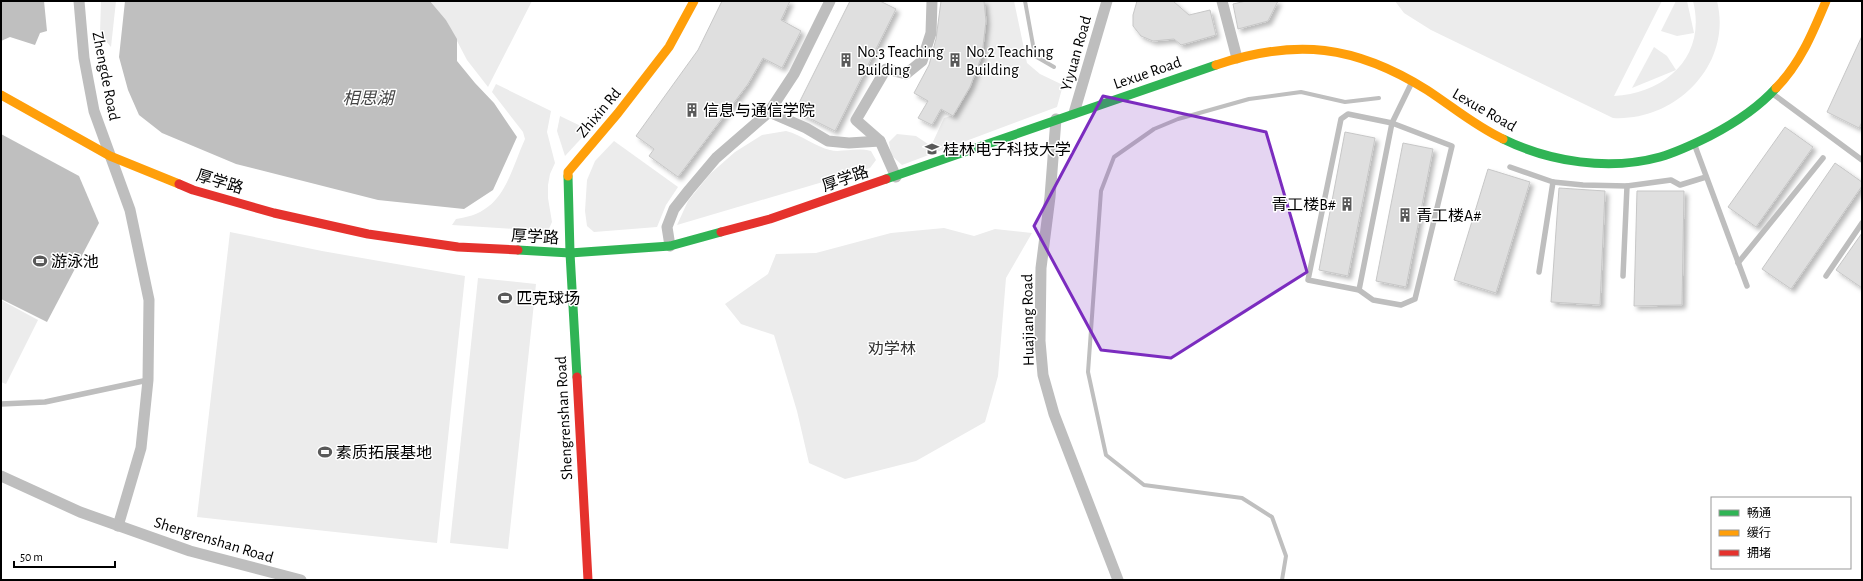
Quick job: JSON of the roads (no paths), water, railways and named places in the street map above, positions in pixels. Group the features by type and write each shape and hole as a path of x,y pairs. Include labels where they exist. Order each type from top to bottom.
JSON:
{"street":[{"name":"Zhengde Road","path":"79,1 84,58 94,112 110,156"},
{"name":"Zhixin Rd","path":"570,253 568,172 618,113 669,47 694,1"},
{"path":"670,246 667,227 674,209 688,190 716,158 769,112 794,74 830,1"},
{"path":"896,177 880,141 856,120 886,69 906,74 922,61 931,33 932,1"},
{"name":"Yiyuan Road","path":"1074,113 1107,1"},
{"path":"1222,1 1237,58"},
{"name":"Lexue Road","path":"1074,113 1237,58 1282,50 1302,48 1323,49 1391,70 1412,82 1471,122 1500,138 1548,155 1572,161 1621,163 1646,160 1671,154 1694,144 1737,122 1760,106 1786,79 1804,49 1826,1"},
{"name":"厚学路","path":"1,95 110,156 193,190 274,212 368,234 458,247 570,253 670,246 770,219 896,177 1074,113"},
{"path":"769,112 806,128 828,141 849,143 880,141"},
{"name":"Huajiang Road","path":"1056,119 1050,197 1042,268 1040,341 1044,375 1054,414 1118,580"},
{"path":"110,156 130,210 148,300 148,380 141,448 118,526"},
{"name":"Shengrenshan Road","path":"570,253 588,580"},
{"name":"Shengrenshan Road","path":"1,476 80,512 190,551 301,580"}],"lane":[{"path":"1359,290 1392,124 1412,82"},
{"path":"1773,94 1862,160"},
{"path":"1348,114 1392,124 1452,146 1415,299 1401,305 1372,300 1359,290 1308,280 1341,119 1348,114"},
{"path":"1694,144 1747,286"},
{"path":"1738,263 1823,158"},
{"path":"1510,167 1553,182 1583,185 1627,186 1671,180 1680,185 1706,177"},
{"path":"1540,272 1553,182"},
{"path":"1623,276 1627,186"},
{"path":"1826,276 1862,223"},
{"path":"1,404 45,402 148,380"}],"water":[{"path":"1,1 44,1 47,31 40,33 35,45 10,37 1,41"},
{"name":"相思湖","path":"125,1 430,1 446,20 457,39 457,61 494,103 517,137 493,190 464,209 378,200 236,164 162,133 139,115 128,90 119,57"},
{"name":"游泳池","path":"1,134 79,176 99,223 47,322 1,299"}],"waterway":[{"path":"1025,1 1035,56 1054,67"},
{"path":"1282,580 1286,556 1272,517 1242,498 1144,485 1106,455 1088,372 1101,191 1114,157 1154,129 1178,119 1249,99 1301,92 1345,102 1379,98"}],"place":[{"name":"No.3 Teaching Building","path":"846,60"},
{"name":"No.2 Teaching Building","path":"955,60"},
{"name":"信息与通信学院","path":"692,110"},
{"name":"桂林电子科技大学","path":"932,149"},
{"name":"青工楼B#","path":"1347,204"},
{"name":"青工楼A#","path":"1405,215"},
{"name":"游泳池","path":"40,261"},
{"name":"匹克球场","path":"505,298"},
{"name":"素质拓展基地","path":"325,452"}],"park label":[{"name":"劝学林","path":"892,348"}]}
